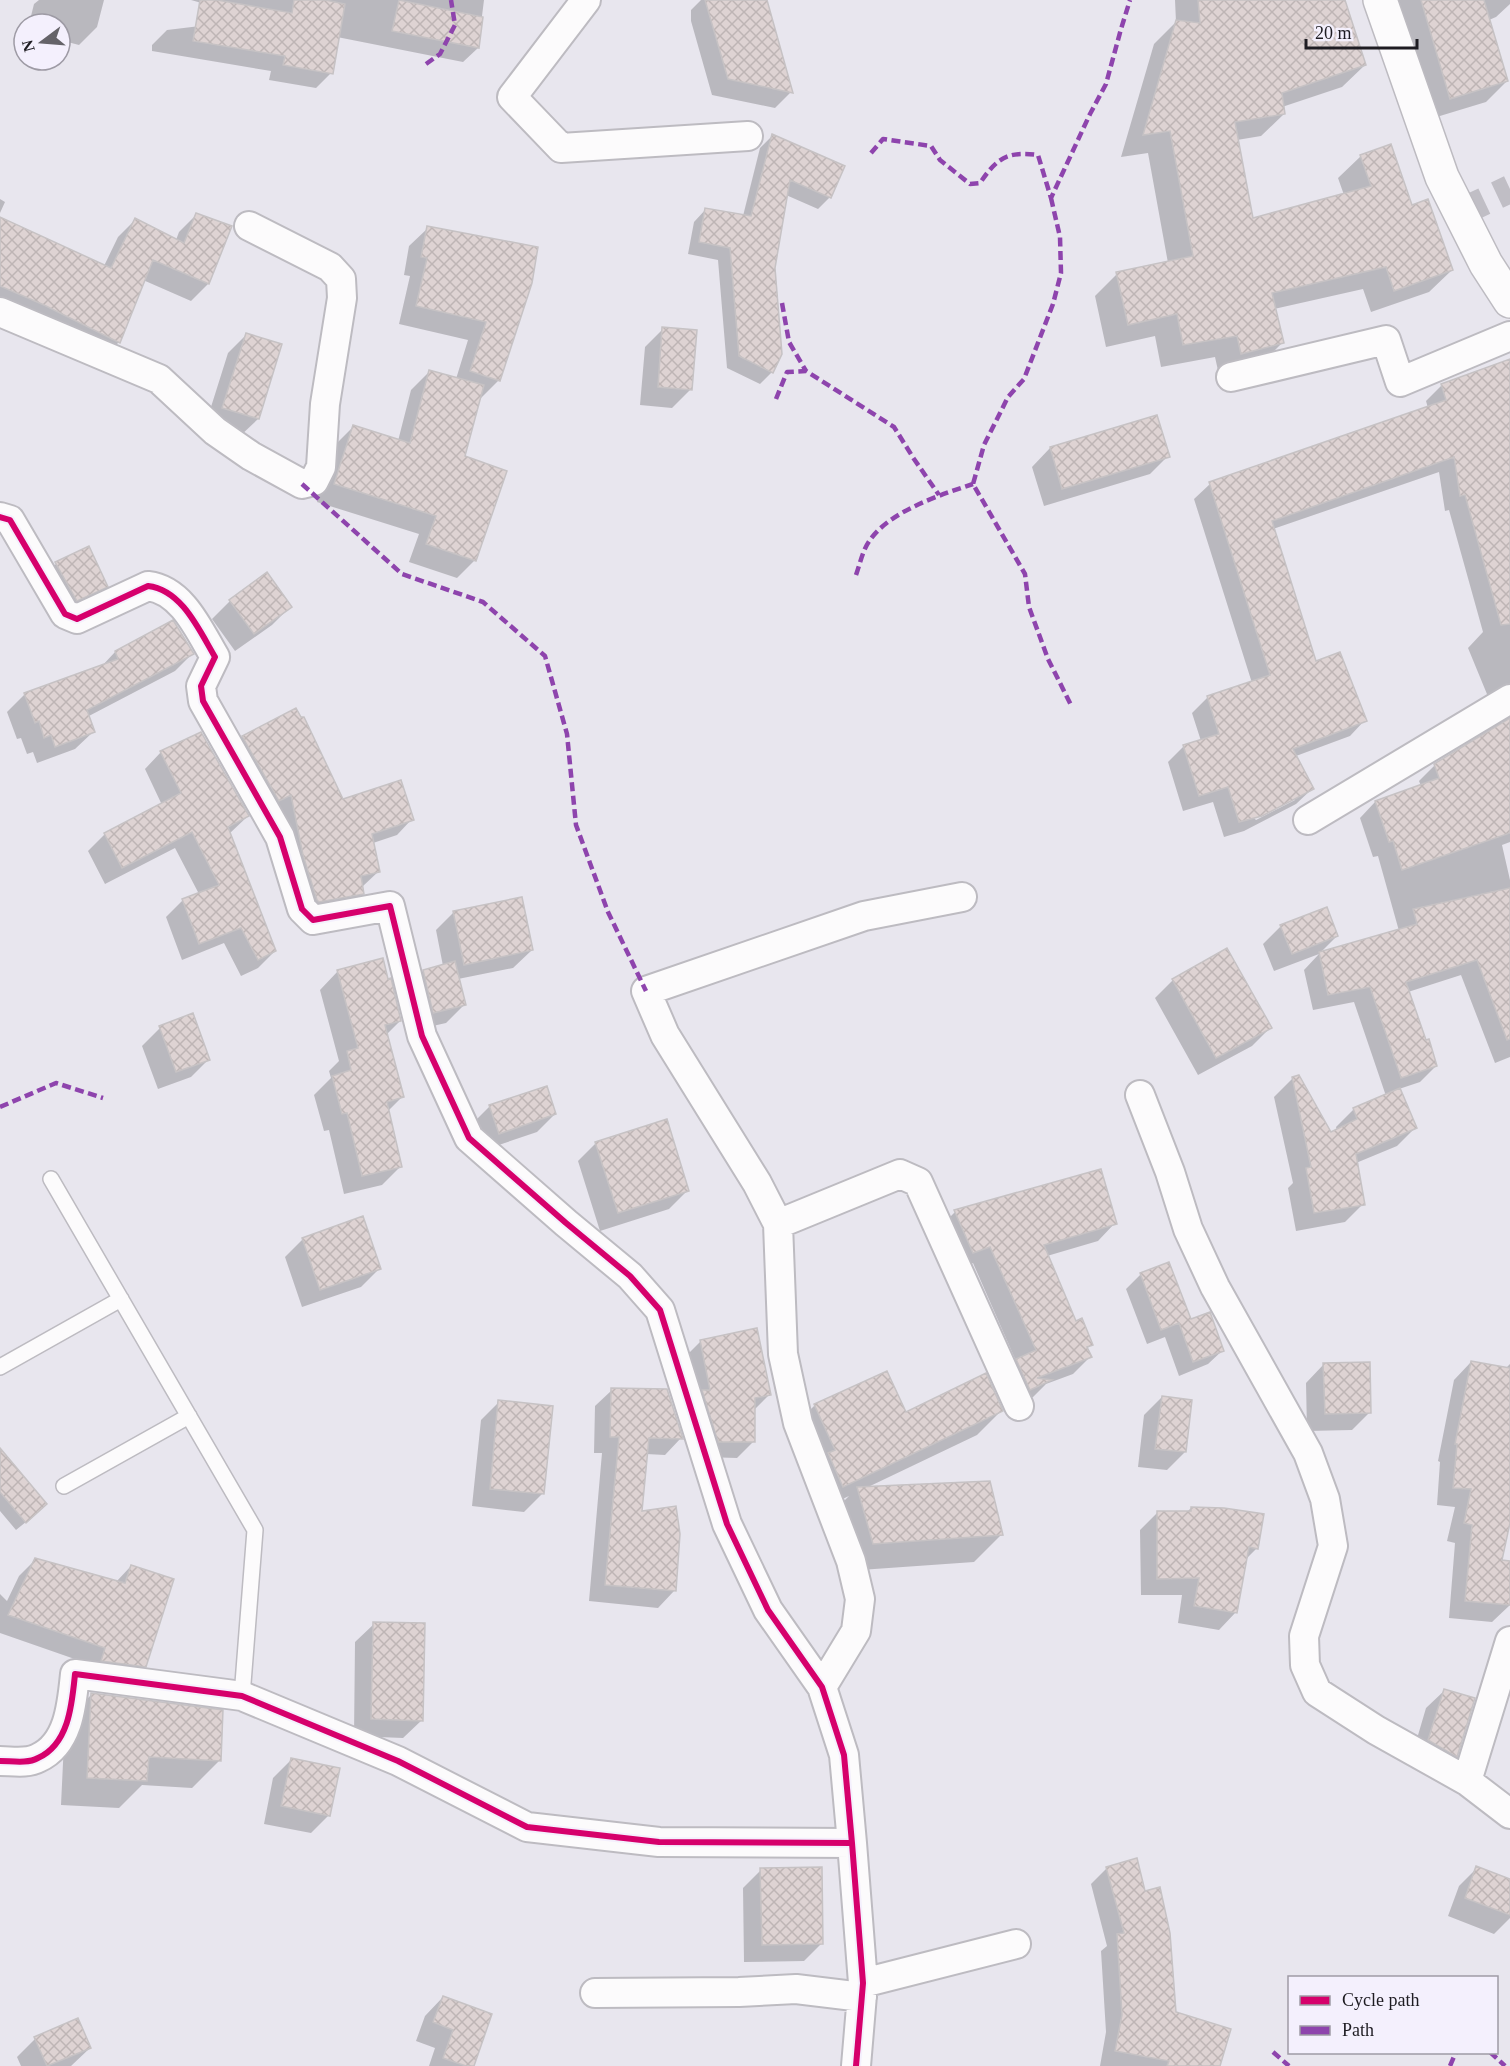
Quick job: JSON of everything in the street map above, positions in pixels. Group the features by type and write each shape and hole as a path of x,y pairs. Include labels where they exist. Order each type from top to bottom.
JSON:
{"street":[{"path":"586,0 512,97 561,147 748,136"},
{"path":"1380,0 1442,177 1485,264 1510,301"},
{"path":"0,312 159,380 215,431 250,456 302,484 314,481 321,467 325,404 342,298 341,279 330,267 249,226"},
{"path":"1231,377 1386,340 1400,381 1510,336"},
{"path":"0,517 10,520 65,614 77,619 148,586 161,588 184,607 215,657 201,687 203,701 280,837 302,909 313,920 390,906 422,1036 469,1138 630,1276 660,1310 727,1524 768,1610 822,1687 844,1755 862,1990 856,2066"},
{"path":"1308,820 1510,699"},
{"path":"822,1687 856,1631 860,1599 851,1561 798,1423 783,1354 778,1224 757,1183 665,1035 646,991 864,916 962,897"},
{"path":"1140,1095 1170,1172 1188,1229 1215,1287 1308,1453 1325,1499 1333,1546 1304,1636 1305,1665 1317,1692 1376,1730 1467,1781 1510,1814"},
{"path":"778,1224 900,1174 918,1182 1019,1406"},
{"path":"1467,1781 1510,1641"},
{"path":"0,1761 20,1762 37,1759 53,1749 63,1733 71,1710 75,1674 242,1696 398,1761 527,1827 659,1842 852,1843"},
{"path":"595,1993 862,1990 1016,1944"}],"lane":[{"path":"51,1179 255,1530 242,1696"},
{"path":"0,1367 121,1299"},
{"path":"64,1486 189,1416"}],"building":[{"path":"200,0 217,0 292,13 294,0 325,0 345,4 333,74 283,65 285,56 193,41"},
{"path":"399,0 483,17 479,48 392,31"},
{"path":"705,0 767,0 793,93 728,79"},
{"path":"1198,0 1345,0 1366,65 1282,93 1285,114 1235,122 1253,218 1371,186 1360,155 1391,144 1412,205 1428,199 1453,270 1394,291 1386,267 1272,293 1284,343 1241,354 1237,336 1183,345 1177,314 1128,325 1116,272 1193,256 1170,131 1143,135 1176,20 1200,23"},
{"path":"1421,0 1484,0 1508,81 1450,99"},
{"path":"772,134 845,166 831,198 790,180 775,268 782,354 773,373 739,356 730,248 699,242 705,208 751,216"},
{"path":"196,213 232,226 209,284 153,260 120,343 0,286 0,217 111,268 135,218 184,243"},
{"path":"427,226 538,247 532,283 500,381 470,371 486,322 416,306 427,258 421,257"},
{"path":"662,327 697,330 692,390 658,387"},
{"path":"246,333 282,344 259,419 222,408"},
{"path":"1510,359 1510,624 1501,625 1465,495 1460,496 1454,457 1272,521 1316,661 1340,652 1367,721 1293,749 1314,789 1262,816 1239,822 1228,787 1199,796 1183,745 1219,734 1207,696 1270,675 1209,482 1446,400 1441,384"},
{"path":"429,370 484,385 465,456 507,471 476,561 426,544 436,516 334,484 353,425 410,443"},
{"path":"1157,415 1170,457 1062,489 1050,447"},
{"path":"89,546 108,587 77,601 55,562"},
{"path":"267,572 292,607 254,634 229,600"},
{"path":"173,620 194,654 87,710 95,732 55,747 51,735 44,738 39,721 35,723 24,693 118,659 115,651"},
{"path":"296,708 301,717 304,717 343,799 401,780 414,820 372,834 380,872 361,876 364,894 319,902 317,900 303,855 291,795 279,801 242,736"},
{"path":"1510,718 1510,833 1402,870 1393,841 1389,842 1375,801 1439,778 1434,764"},
{"path":"201,732 249,816 228,827 276,951 258,960 241,928 199,944 182,899 219,885 192,832 122,868 104,833 181,793 160,751"},
{"path":"1510,888 1510,1039 1507,1040 1477,960 1406,982 1426,1040 1429,1039 1437,1066 1401,1078 1370,987 1328,995 1319,952 1417,924 1413,909"},
{"path":"522,897 533,950 464,965 453,911"},
{"path":"1327,907 1338,936 1292,954 1280,925"},
{"path":"1227,948 1272,1028 1216,1058 1172,979"},
{"path":"383,958 388,979 391,978 401,1021 385,1025 404,1097 387,1102 402,1167 362,1176 347,1113 342,1114 332,1076 351,1070 347,1051 358,1048 337,970"},
{"path":"455,961 466,1005 433,1013 423,970"},
{"path":"193,1013 210,1060 176,1072 159,1026"},
{"path":"1299,1075 1331,1132 1357,1119 1353,1108 1400,1088 1417,1128 1356,1154 1365,1205 1314,1213 1306,1168 1311,1167 1292,1077"},
{"path":"547,1086 556,1114 499,1134 489,1105"},
{"path":"667,1119 689,1191 618,1213 595,1142"},
{"path":"1101,1169 1117,1224 1044,1245 1076,1321 1082,1318 1093,1345 1087,1347 1092,1357 1037,1378 1052,1380 1030,1390 1016,1359 1036,1350 990,1247 973,1253 954,1210"},
{"path":"363,1216 381,1269 320,1290 302,1238"},
{"path":"1169,1262 1191,1319 1210,1312 1224,1351 1193,1362 1179,1323 1161,1330 1140,1273"},
{"path":"757,1328 771,1395 755,1398 755,1442 718,1442 702,1390 710,1390 700,1340"},
{"path":"1471,1361 1510,1368 1510,1523 1502,1560 1510,1561 1510,1605 1465,1601 1472,1525 1464,1523 1471,1489 1453,1488 1457,1444 1455,1444"},
{"path":"1370,1362 1371,1413 1325,1414 1323,1363"},
{"path":"887,1371 906,1412 986,1373 1003,1411 843,1487 828,1453 835,1450 814,1404"},
{"path":"611,1388 667,1389 683,1439 649,1438 642,1511 676,1506 680,1534 676,1591 605,1585 619,1437 610,1437"},
{"path":"1162,1396 1192,1400 1186,1452 1155,1449"},
{"path":"498,1400 553,1406 544,1494 490,1489"},
{"path":"0,1448 47,1504 26,1523 0,1492"},
{"path":"990,1481 1003,1535 873,1544 857,1487"},
{"path":"1191,1507 1224,1508 1264,1514 1258,1549 1249,1547 1237,1613 1194,1606 1199,1578 1157,1579 1157,1511 1191,1511"},
{"path":"35,1558 125,1583 131,1565 174,1579 146,1667 101,1661 105,1648 8,1615"},
{"path":"373,1622 425,1623 423,1721 371,1719"},
{"path":"1444,1689 1475,1698 1457,1757 1428,1740"},
{"path":"91,1693 223,1710 221,1761 149,1757 147,1781 87,1778"},
{"path":"291,1758 340,1768 330,1816 281,1806"},
{"path":"1137,1858 1145,1891 1160,1887 1170,1933 1176,2012 1231,2029 1220,2066 1167,2066 1169,2061 1115,2051 1122,2015 1117,1934 1124,1933 1106,1867"},
{"path":"1476,1866 1510,1879 1510,1915 1465,1898"},
{"path":"822,1867 823,1944 762,1945 760,1868"},
{"path":"443,1996 492,2014 474,2066 466,2066 443,2058 453,2030 433,2022"},
{"path":"78,2018 91,2048 47,2066 34,2037"}],"tunnel":[{"path":"1459,213 1510,189"}],"marked path":[{"path":"426,64 440,54 455,25 451,0"},
{"path":"871,153 883,139 931,146 940,160 970,184 980,183 1004,158 1018,154 1038,155 1051,198 1106,84 1130,0"},
{"path":"1051,198 1060,237 1061,273 1053,304 1024,379 1008,397 984,445 973,484 1025,574 1029,607 1048,659 1071,705"},
{"path":"782,303 789,342 806,371"},
{"path":"776,399 787,372 806,371 894,427 939,495"},
{"path":"302,484 402,574 483,602 545,656 567,734 576,825 608,912 646,991"},
{"path":"856,575 868,544 890,521 917,505 973,484"},
{"path":"0,1107 56,1083 103,1098"},
{"path":"1273,2052 1289,2066"},
{"path":"1450,2066 1455,2054"},
{"path":"1492,2054 1505,2066"}],"cycle path":[{"path":"0,517 10,520 65,614 77,619 148,586 160,589 180,603 196,624 215,657 201,686 203,701 280,837 302,909 313,920 390,906 422,1036 469,1138 630,1276 660,1310 727,1524 768,1610 822,1687 844,1755 863,1983 856,2066"},
{"path":"0,1761 34,1760 48,1752 56,1743 67,1722 75,1674 242,1696 398,1761 527,1827 659,1842 852,1843"}]}
